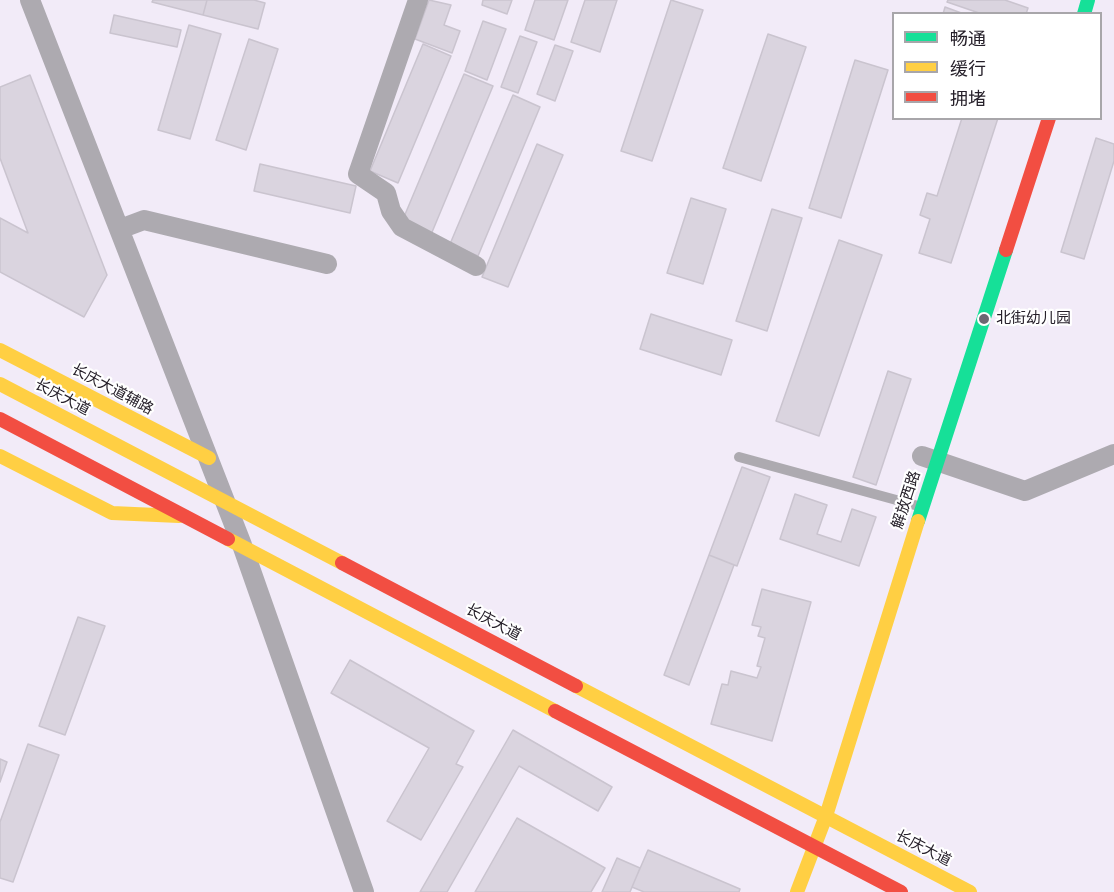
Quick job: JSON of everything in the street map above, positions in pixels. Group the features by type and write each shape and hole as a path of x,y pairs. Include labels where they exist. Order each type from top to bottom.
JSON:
{"main road":[{"name":"解放西路","path":"797,892 826,816 922,507 926,457 1048,120"},
{"name":"长庆大道辅路","path":"0,350 209,459"},
{"name":"长庆大道","path":"0,384 226,502 805,823 815,847 901,892"},
{"name":"长庆大道","path":"0,419 242,545 805,823 826,816 970,892"},
{"path":"0,456 112,513 187,516"}],"street":[{"path":"30,0 226,502 364,892"},
{"path":"418,0 358,174 386,194 392,211 402,227 476,266"},
{"path":"120,229 144,220 327,264"},
{"path":"1090,465 1114,442"},
{"path":"926,457 1025,491 1114,454"}],"lane":[{"path":"739,457 922,507"}],"building":[{"path":"153,0 207,0 203,15 152,2"},
{"path":"207,0 254,0 265,3 258,29 203,15"},
{"path":"429,0 451,5 444,25 460,31 452,53 415,39"},
{"path":"483,0 512,0 507,14 482,5"},
{"path":"535,0 568,0 554,40 525,30"},
{"path":"585,0 617,0 600,52 571,42"},
{"path":"671,0 703,10 652,161 621,151"},
{"path":"948,0 1005,0 1028,8 1027,12 976,12 947,2"},
{"path":"945,7 959,12 944,12"},
{"path":"114,15 181,30 177,47 110,33"},
{"path":"483,21 506,29 487,80 465,71"},
{"path":"189,25 221,34 190,139 158,130"},
{"path":"768,34 806,47 761,181 723,168"},
{"path":"520,36 537,42 518,93 501,87"},
{"path":"249,39 278,49 246,150 216,140"},
{"path":"423,44 451,56 398,183 370,171"},
{"path":"555,45 573,51 555,101 537,94"},
{"path":"855,60 888,70 841,218 809,208"},
{"path":"464,74 493,86 430,237 401,224"},
{"path":"30,75 107,275 84,317 0,272 0,218 28,233 0,158 0,87"},
{"path":"513,95 540,107 478,256 450,244"},
{"path":"961,120 997,120 951,263 919,253 930,219 920,215 927,193 937,196"},
{"path":"1096,138 1114,144 1114,161 1084,259 1061,252"},
{"path":"537,144 563,155 508,287 482,277"},
{"path":"260,164 356,186 350,213 254,191"},
{"path":"691,198 726,209 703,284 667,273"},
{"path":"772,209 802,218 767,331 736,321"},
{"path":"839,240 882,255 819,436 776,421"},
{"path":"651,314 732,340 721,375 640,349"},
{"path":"888,371 911,379 876,485 853,477"},
{"path":"742,467 770,477 737,566 709,555"},
{"path":"795,494 827,505 817,534 841,542 852,509 876,517 859,566 780,539"},
{"path":"709,555 734,565 689,685 664,675"},
{"path":"762,589 811,602 772,741 711,724 722,684 728,685 731,671 757,678 761,667 757,666 765,638 758,636 761,627 752,625"},
{"path":"78,617 105,626 65,735 39,726"},
{"path":"350,660 474,731 456,764 463,767 421,840 387,821 429,748 331,693"},
{"path":"513,730 612,787 598,811 519,766 447,892 420,892"},
{"path":"28,744 59,755 13,882 0,878 0,822"},
{"path":"0,759 7,762 0,782"},
{"path":"517,818 605,868 591,892 475,892"},
{"path":"648,850 740,889 739,892 644,892 632,887"},
{"path":"617,858 640,868 630,892 602,892"}],"traffic: fast":[{"path":"1085,12 1088,0"},
{"path":"918,521 1006,250"}],"traffic: slow":[{"path":"0,350 209,458"},
{"path":"0,384 342,563"},
{"path":"0,456 112,513 179,516"},
{"path":"797,892 826,816 918,521"},
{"path":"228,539 555,711"},
{"path":"576,686 970,892"}],"traffic: jam":[{"path":"1006,250 1048,120"},
{"path":"0,419 228,539"},
{"path":"342,563 576,686"},
{"path":"555,711 901,892"}],"place":[{"name":"北街幼儿园","path":"984,319"}]}
